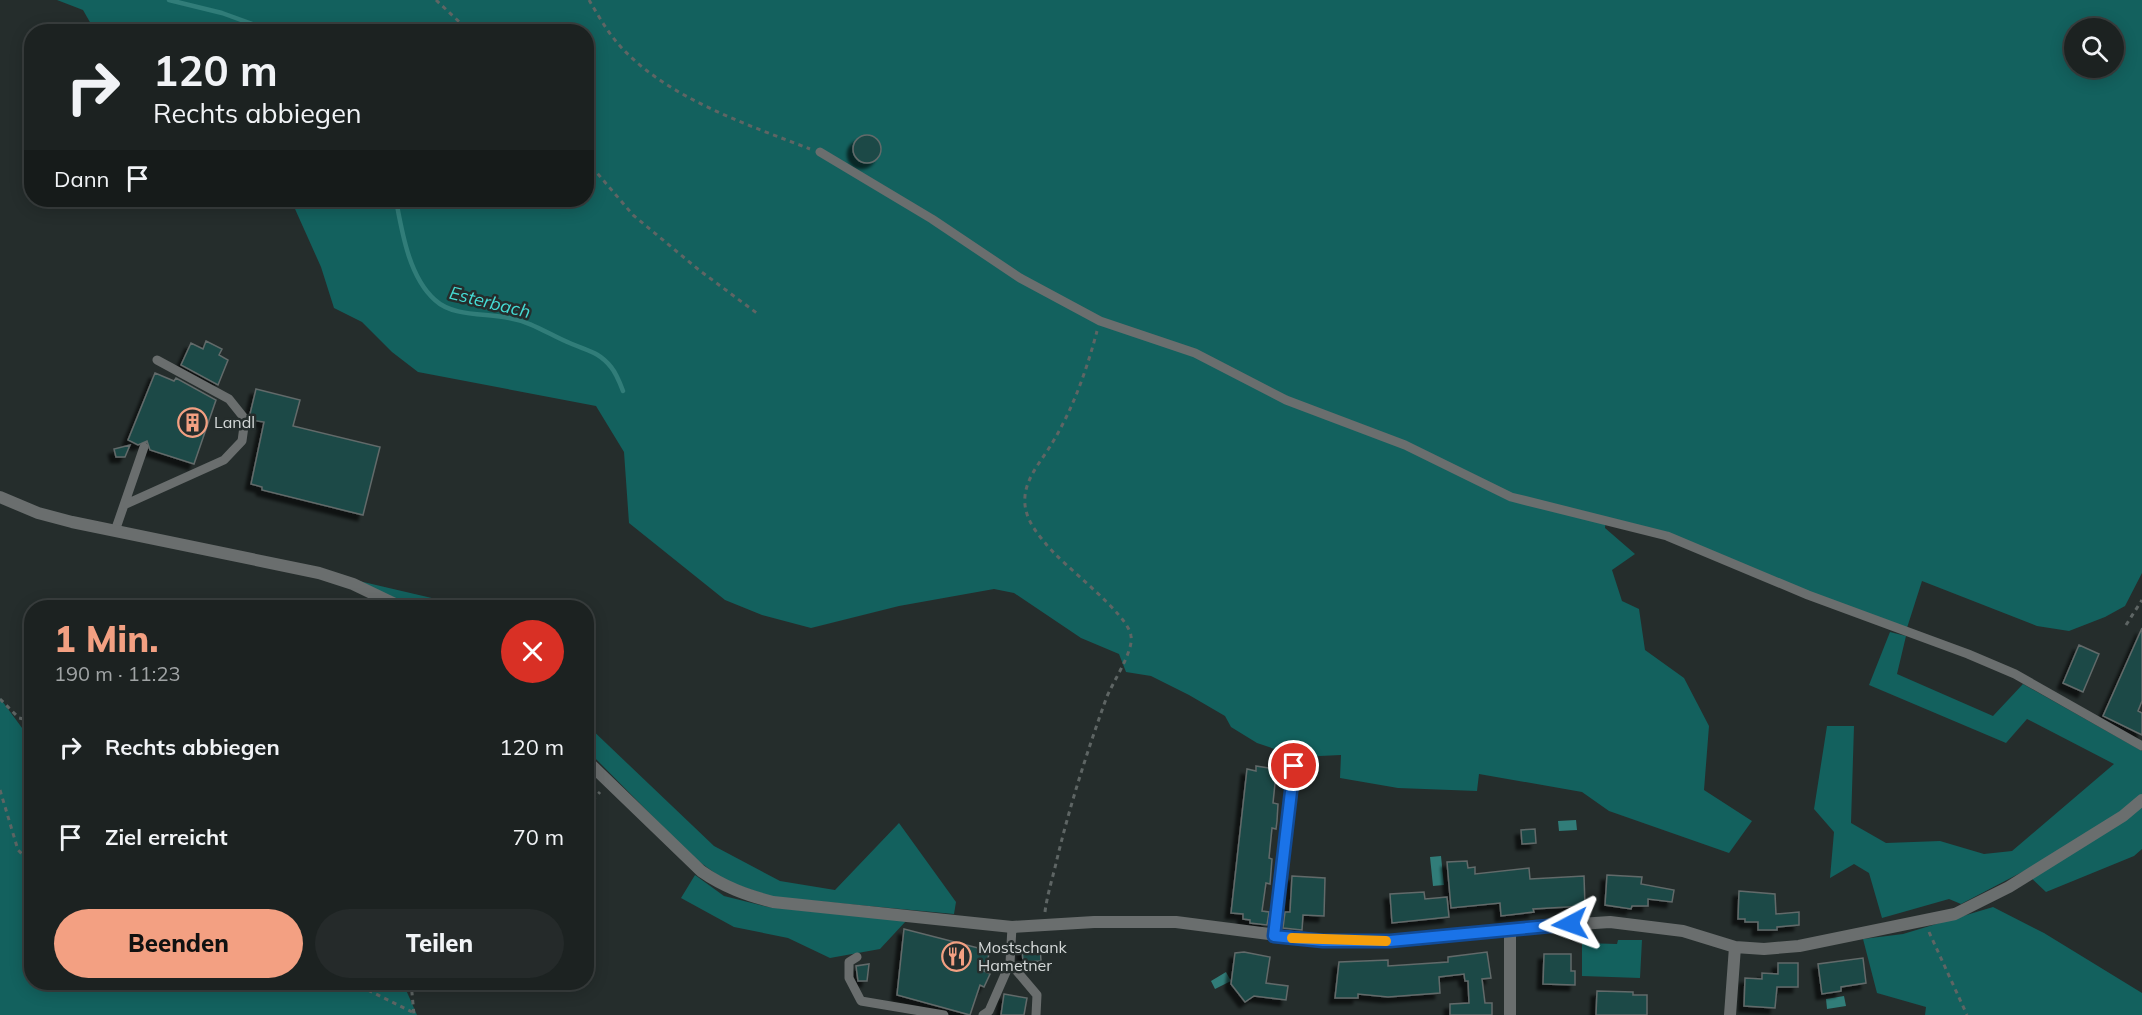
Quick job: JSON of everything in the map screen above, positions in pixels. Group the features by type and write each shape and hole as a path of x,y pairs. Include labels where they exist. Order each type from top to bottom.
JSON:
{"street":[{"path":"0,497 38,513 319,573 353,584 386,600"},
{"path":"1274,936 1294,766"},
{"path":"594,768 701,871 720,884 747,896 802,906 1012,927 1094,922 1176,922 1274,936 1369,942 1610,922 1683,931 1735,947 1799,946 1954,914 2009,887 2123,816 2142,800"},
{"path":"1510,930 1510,1015"},
{"path":"1730,1015 1735,947"}],"lane":[{"path":"820,152 924,214 1020,278 1100,321 1195,353 1286,400 1405,445 1511,496 1667,536 1808,595 1968,654 2015,674 2142,746"},
{"path":"124,505 224,460 242,441 245,419 229,399 157,360"},
{"path":"115,531 144,447"},
{"path":"983,1015 989,1011 1010,963 1012,927"},
{"path":"857,957 849,962 849,978 861,1000 944,1015"},
{"path":"1010,963 1037,995 1036,1015"}],"path":[{"path":"436,0 462,24"},
{"path":"589,0 620,46 684,95 719,112 820,152"},
{"path":"594,169 633,215 699,270 758,314"},
{"path":"1044,926 1046,905 1084,763 1112,685 1131,647 1132,637 1118,614 1053,554 1034,529 1025,511 1025,496 1029,480 1054,440 1073,402 1100,321"},
{"path":"2127,625 2142,600"},
{"path":"0,699 19,718 24,719"},
{"path":"594,798 609,782"},
{"path":"0,790 18,850 24,856"},
{"path":"1924,920 1967,1015"},
{"path":"368,990 413,1013"},
{"path":"412,990 413,1013"}],"shaded area":[{"path":"57,0 2142,0 2142,573 2125,606 2105,617 2069,631 2037,626 1922,581 1906,631 1681,541 1606,518 1605,528 1635,554 1612,570 1622,601 1639,609 1645,650 1684,678 1709,726 1704,790 1752,821 1729,853 1609,811 1582,792 1479,774 1477,791 1398,788 1340,778 1341,755 1298,757 1257,743 1231,727 1225,716 1189,695 1151,676 1126,672 1119,654 1081,638 1014,593 994,589 899,606 811,628 762,615 725,600 629,523 624,452 596,406 418,372 392,352 362,322 334,308 321,267 294,207 594,207 594,24 91,24 83,10"},
{"path":"359,581 438,600 398,600"},
{"path":"1890,632 1906,636 1897,674 1993,716 2023,684 2142,751 2142,849 2134,856 2046,892 2024,871 1961,904 1949,899 1882,918 1869,873 1854,864 1830,878 1834,832 1814,809 1827,726 1854,726 1851,823 1886,843 1940,841 1984,854 2012,851 2114,764 2027,719 2006,743 1869,685"},
{"path":"0,698 24,731 24,990 406,990 417,1015 0,1015"},
{"path":"594,732 714,846 780,881 835,890 899,823 956,902 954,914 773,897 726,881 694,858 594,757"},
{"path":"1576,820 1577,830 1559,831 1558,821"},
{"path":"1441,856 1444,885 1433,886 1430,857"},
{"path":"695,875 724,896 768,907 906,921 880,949 830,958 788,938 734,927 681,898"},
{"path":"1993,907 2044,933 2142,993 2142,1015 1925,1015 1926,1007 1877,993 1863,939 1903,934"},
{"path":"1618,940 1642,940 1640,978 1582,976 1582,943 1617,944"},
{"path":"1226,972 1231,981 1215,989 1211,981"},
{"path":"1844,996 1846,1006 1827,1009 1826,999"}],"building":[{"path":"867,135 877,139 881,149 877,159 867,163 857,159 853,149 857,139"},
{"path":"206,341 222,349 219,355 228,360 218,385 181,365 191,343 203,349"},
{"name":"Landl","path":"155,373 174,381 176,378 216,400 194,464 150,450 147,441 138,445 128,440"},
{"path":"256,389 300,400 293,426 380,447 363,515 262,490 262,487 251,484 264,422 252,420 250,414"},
{"path":"130,445 125,457 116,457 114,449"},
{"path":"2142,628 2142,701 2138,711 2142,713 2142,735 2103,716"},
{"path":"2079,645 2099,654 2083,692 2063,683"},
{"path":"1256,766 1275,769 1276,774 1273,803 1278,804 1277,821 1276,829 1272,828 1269,858 1272,859 1270,884 1266,883 1262,911 1269,912 1267,925 1250,923 1250,920 1243,919 1243,914 1231,913 1247,769 1256,771"},
{"path":"1535,829 1536,843 1522,844 1521,830"},
{"path":"1467,861 1468,868 1475,867 1475,874 1529,868 1530,879 1584,876 1585,906 1533,909 1534,912 1501,916 1500,903 1451,908 1447,862"},
{"path":"1607,875 1642,877 1641,884 1674,890 1672,902 1648,899 1648,906 1632,906 1631,909 1605,905"},
{"path":"1292,876 1325,878 1324,916 1303,915 1302,930 1283,928 1285,912 1290,912"},
{"path":"1739,891 1775,894 1776,914 1799,912 1799,925 1777,927 1777,930 1758,930 1758,922 1745,922 1745,919 1738,919"},
{"path":"1424,892 1425,899 1447,897 1449,917 1392,923 1390,894"},
{"path":"904,929 990,951 984,971 990,974 984,987 980,985 970,1015 897,995"},
{"path":"1040,946 1041,961 1023,962 1022,947"},
{"path":"1244,952 1270,957 1266,983 1288,986 1286,1000 1254,996 1245,1002 1231,984 1235,953"},
{"path":"1487,952 1491,978 1482,979 1485,1003 1492,1003 1492,1015 1450,1015 1450,1004 1469,1003 1468,981 1465,981 1464,974 1439,977 1440,993 1388,997 1358,994 1358,998 1335,998 1339,962 1388,960 1388,966 1448,962 1448,957"},
{"path":"1544,954 1571,954 1571,971 1575,971 1575,985 1543,984"},
{"path":"1863,958 1866,983 1841,987 1841,991 1822,994 1818,964"},
{"path":"1778,963 1798,963 1798,987 1777,987 1775,1008 1744,1006 1745,978 1762,979 1762,973 1778,974"},
{"path":"869,964 867,981 858,981 856,966"},
{"path":"1597,991 1633,992 1633,995 1647,995 1647,1015 1596,1015"},
{"path":"1004,994 1027,998 1024,1015 1001,1015"}],"waterway":[{"name":"Esterbach","path":"169,0 222,13 252,24"},
{"name":"Esterbach","path":"397,207 404,240 413,267 426,290 435,300 460,312 518,320 593,353 611,367 623,391"}],"slow traffic":[{"path":"1292,938 1323,941 1386,941"}],"place":[{"name":"Landl","path":"193,422"},
{"name":"Mostschank Hametner","path":"957,956"}],"route":[{"path":"1294,766 1274,936 1323,941 1369,942 1454,937 1570,924"}]}
